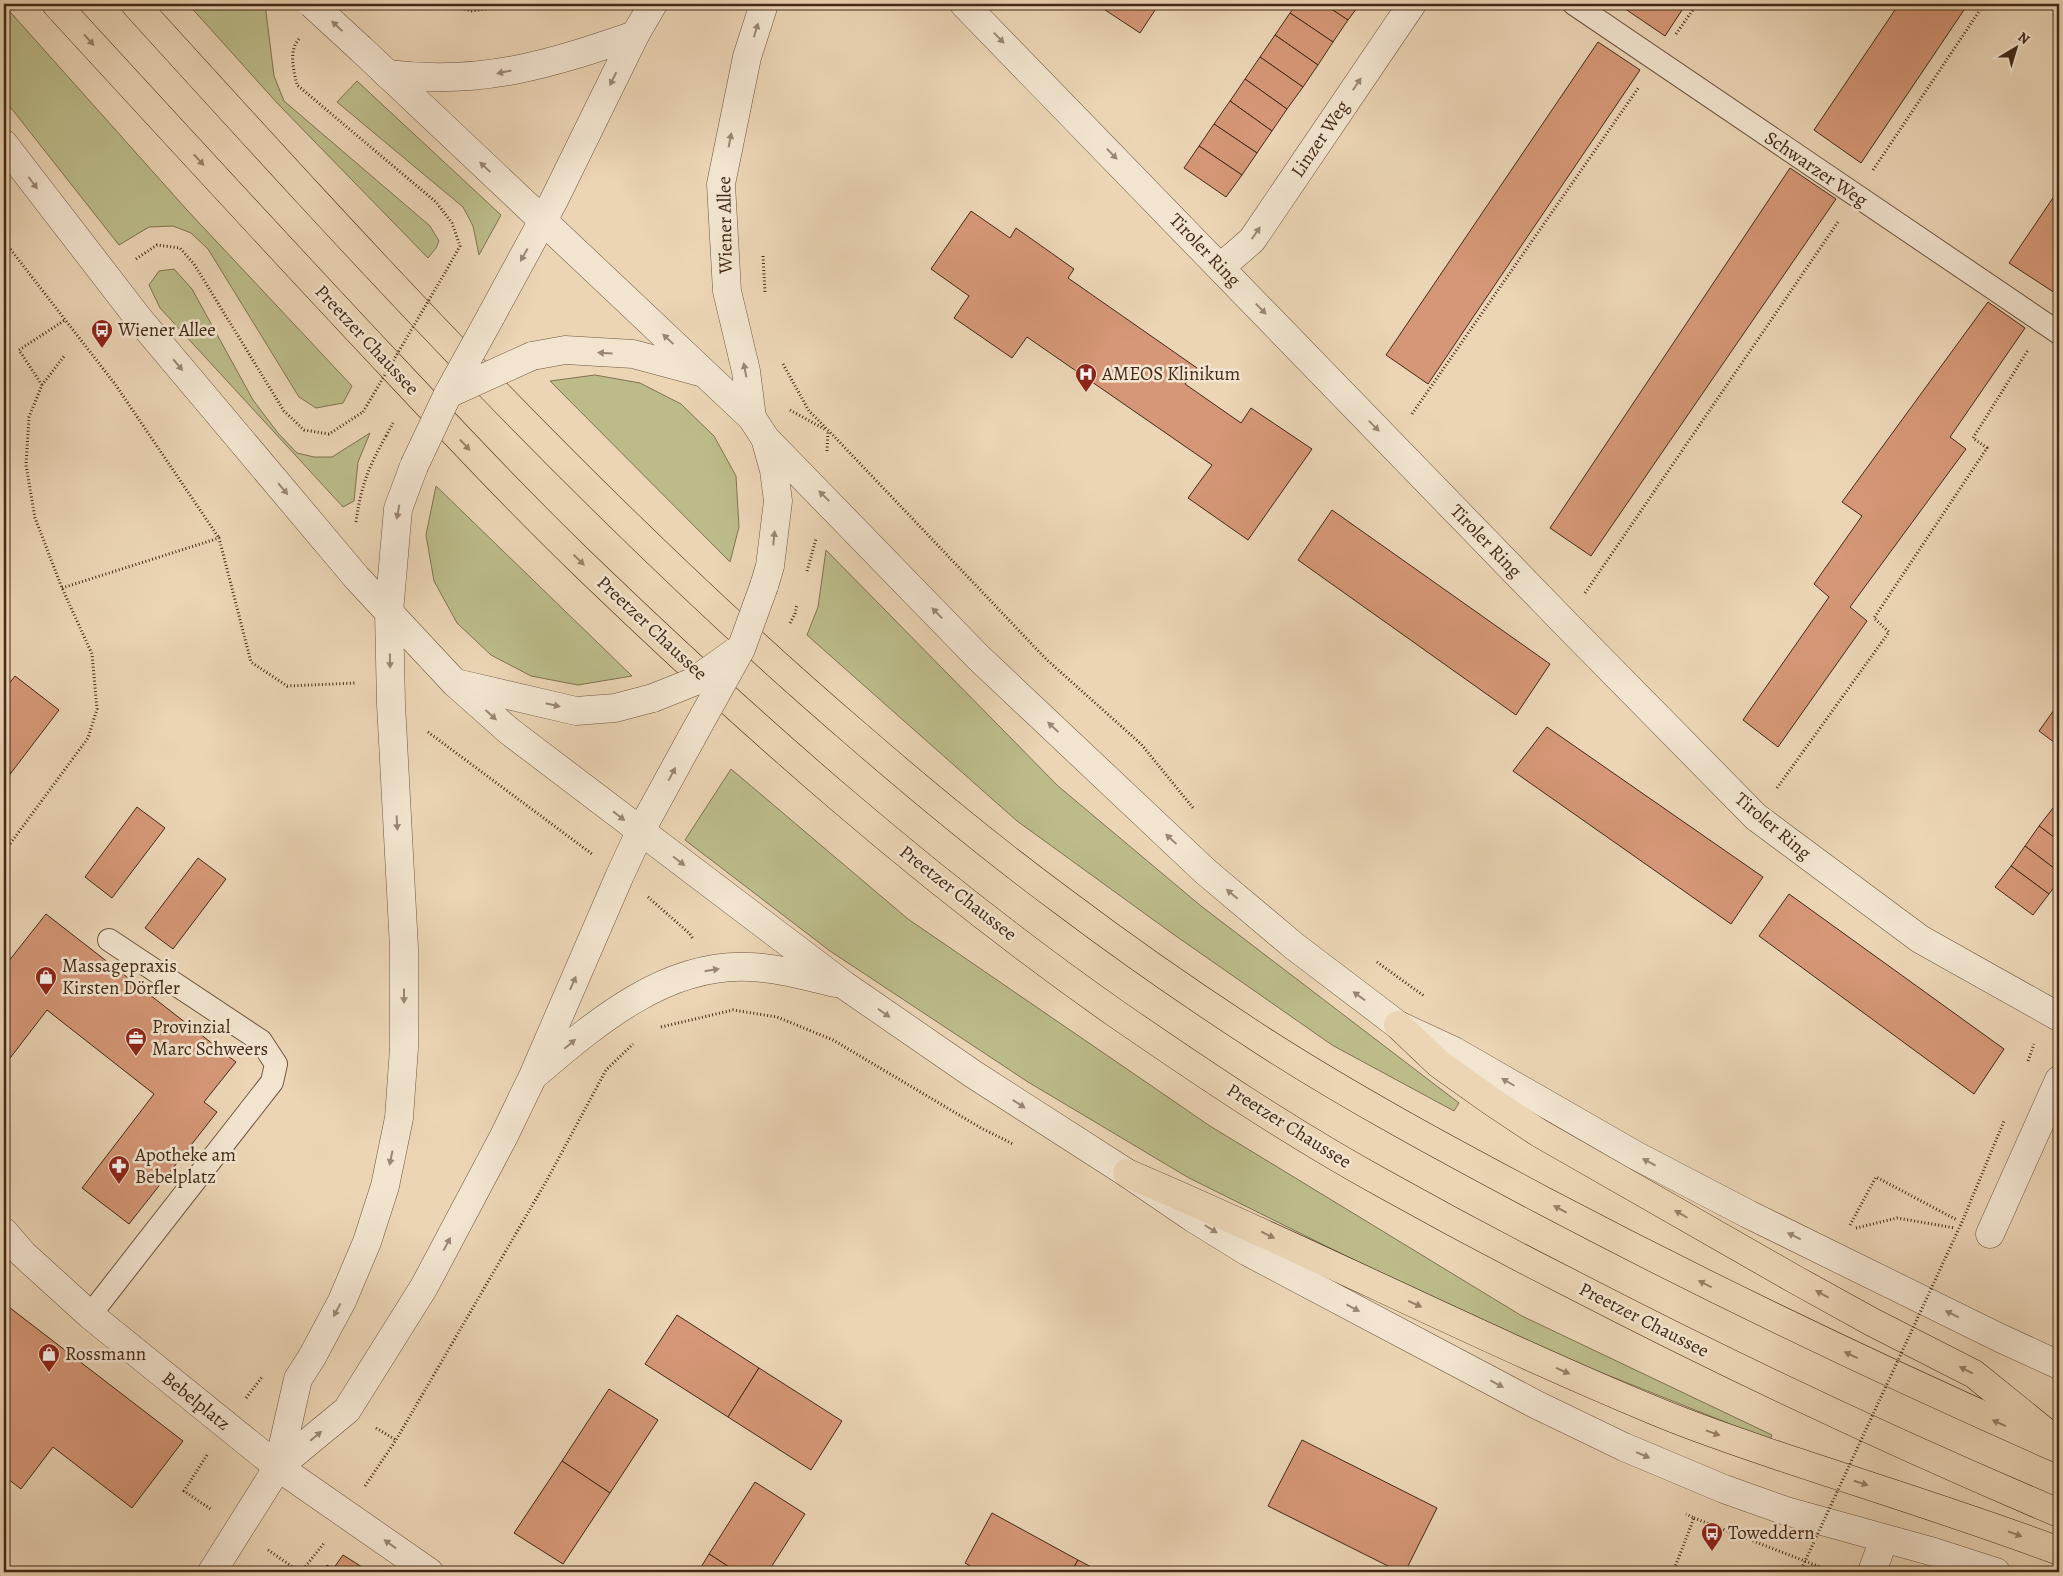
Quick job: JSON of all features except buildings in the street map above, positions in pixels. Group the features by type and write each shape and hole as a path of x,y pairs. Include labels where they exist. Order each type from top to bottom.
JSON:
{"highway":[{"name":"Preetzer Chaussee","path":"56,4 470,450 577,558 762,730 890,840 1000,928 1113,1011 1234,1093 1380,1182 1623,1310 1819,1408 1915,1452 2059,1513"},
{"path":"135,4 394,286 510,407 624,521 803,688 921,790 1064,902 1267,1043 1360,1100 1452,1152 1765,1314 2059,1450"},
{"path":"1398,1025 1439,1064 1539,1133 1804,1285 1974,1374 2059,1443"},
{"path":"1127,1173 1208,1207 1364,1281 1654,1411 1748,1446 1988,1524 2059,1551"}],"street":[{"path":"312,4 704,373 979,658 1206,872 1294,946 1398,1025 1454,1051 1634,1155 1748,1214 2059,1365"},
{"path":"212,1572 278,1467 298,1379 342,1301 367,1242 385,1186 399,1118 404,1048 404,948 391,704 389,612 398,508 414,466 448,394 543,222 635,35 653,4"},
{"name":"Wiener Allee","path":"278,1467 346,1410 390,1345 424,1287 504,1136 533,1076 640,832 741,648 764,586 770,566 778,501 774,470 759,428 727,291 721,184 747,57 764,4"},
{"name":"Tiroler Ring","path":"964,4 1756,817 1920,938 2059,1017"},
{"name":"Linzer Weg","path":"1221,267 1252,240 1412,4"},
{"path":"387,74 417,78 460,78 495,74 552,62 635,35"},
{"path":"4,144 139,319 357,578 455,683 509,731 844,985 973,1074 1248,1252 1535,1404 1615,1443 1724,1490 1786,1511 1884,1540 1934,1552 1996,1572"},
{"path":"448,394 532,356 565,350 633,354 704,373"},
{"path":"455,683 576,711 615,708 653,698 693,682 741,648"},
{"path":"533,1076 591,1026 617,1009 671,982 710,970 748,967 782,971 844,985"},
{"path":"1990,1234 2059,1080"},
{"name":"Bebelplatz","path":"4,1232 23,1254 90,1316 278,1467 429,1572"},
{"path":"1872,1572 1884,1540"}],"lane":[{"name":"Schwarzer Weg","path":"1574,4 2052,328"},
{"path":"90,1316 272,1082 276,1064 261,1042 109,940"}],"path":[{"path":"444,4 472,12 520,4"},
{"path":"1392,444 1697,4"},
{"path":"1565,623 1856,196 1984,4"},
{"path":"131,262 156,245 180,248 194,264 284,411 304,430 329,434 363,412 460,246 452,223 436,202 297,85 292,62 296,42 302,35"},
{"path":"4,241 115,384 218,538"},
{"path":"762,252 766,300"},
{"path":"42,385 19,350 65,320"},
{"path":"1756,817 1889,632 1874,618 1987,448 1973,438 2052,328"},
{"path":"4,852 88,738 97,709 92,654 62,588 35,518 26,465 29,418 42,385 65,355"},
{"path":"780,356 783,366 809,411 1046,659 1141,744 1200,817"},
{"path":"1374,960 1428,999"},
{"path":"658,1028 733,1010 777,1017 833,1040 981,1128 1015,1145"},
{"path":"302,1572 347,1514 396,1440 547,1180 606,1070 634,1043"},
{"path":"1800,1572 1962,1222 2004,1121"},
{"path":"1962,1222 1876,1177 1848,1230 1897,1218 1990,1234"},
{"path":"346,1410 396,1440"},
{"path":"1685,1513 1833,1572"},
{"path":"1673,1572 1694,1518"}],"green space":[{"path":"188,4 265,4 274,76 284,101 430,226 439,241 428,258 278,104"},
{"path":"4,5 187,210 352,386 343,403 316,408 299,397 208,249 191,233 173,226 149,227 119,245 4,99"},
{"path":"357,81 501,215 479,255 473,226 463,207 337,102"},
{"path":"174,269 192,289 253,400 278,433 297,453 314,457 332,457 370,433 358,462 354,501 343,507 160,308 149,285 159,271"},
{"path":"595,375 640,383 681,404 714,436 736,476 739,527 730,562 550,381"},
{"path":"436,486 632,676 578,685 531,676 491,655 457,623 434,581 426,535"},
{"path":"826,550 1058,786 1201,906 1459,1103 1454,1111 1332,1045 1173,934 1017,821 807,635 818,607"},
{"path":"731,769 908,919 1210,1126 1522,1316 1772,1435 1770,1440 1595,1370 1354,1260 1189,1178 1028,1082 830,951 685,840"}],"place":[{"name":"Wiener Allee","path":"102,349"},
{"name":"AMEOS Klinikum","path":"1086,393"},
{"name":"Massagepraxis Kirsten Dörfler","path":"46,996"},
{"name":"Provinzial Marc Schweers","path":"136,1057"},
{"name":"Apotheke am Bebelplatz","path":"119,1185"},
{"name":"Rossmann","path":"49,1373"},
{"name":"Toweddern","path":"1712,1552"}]}
